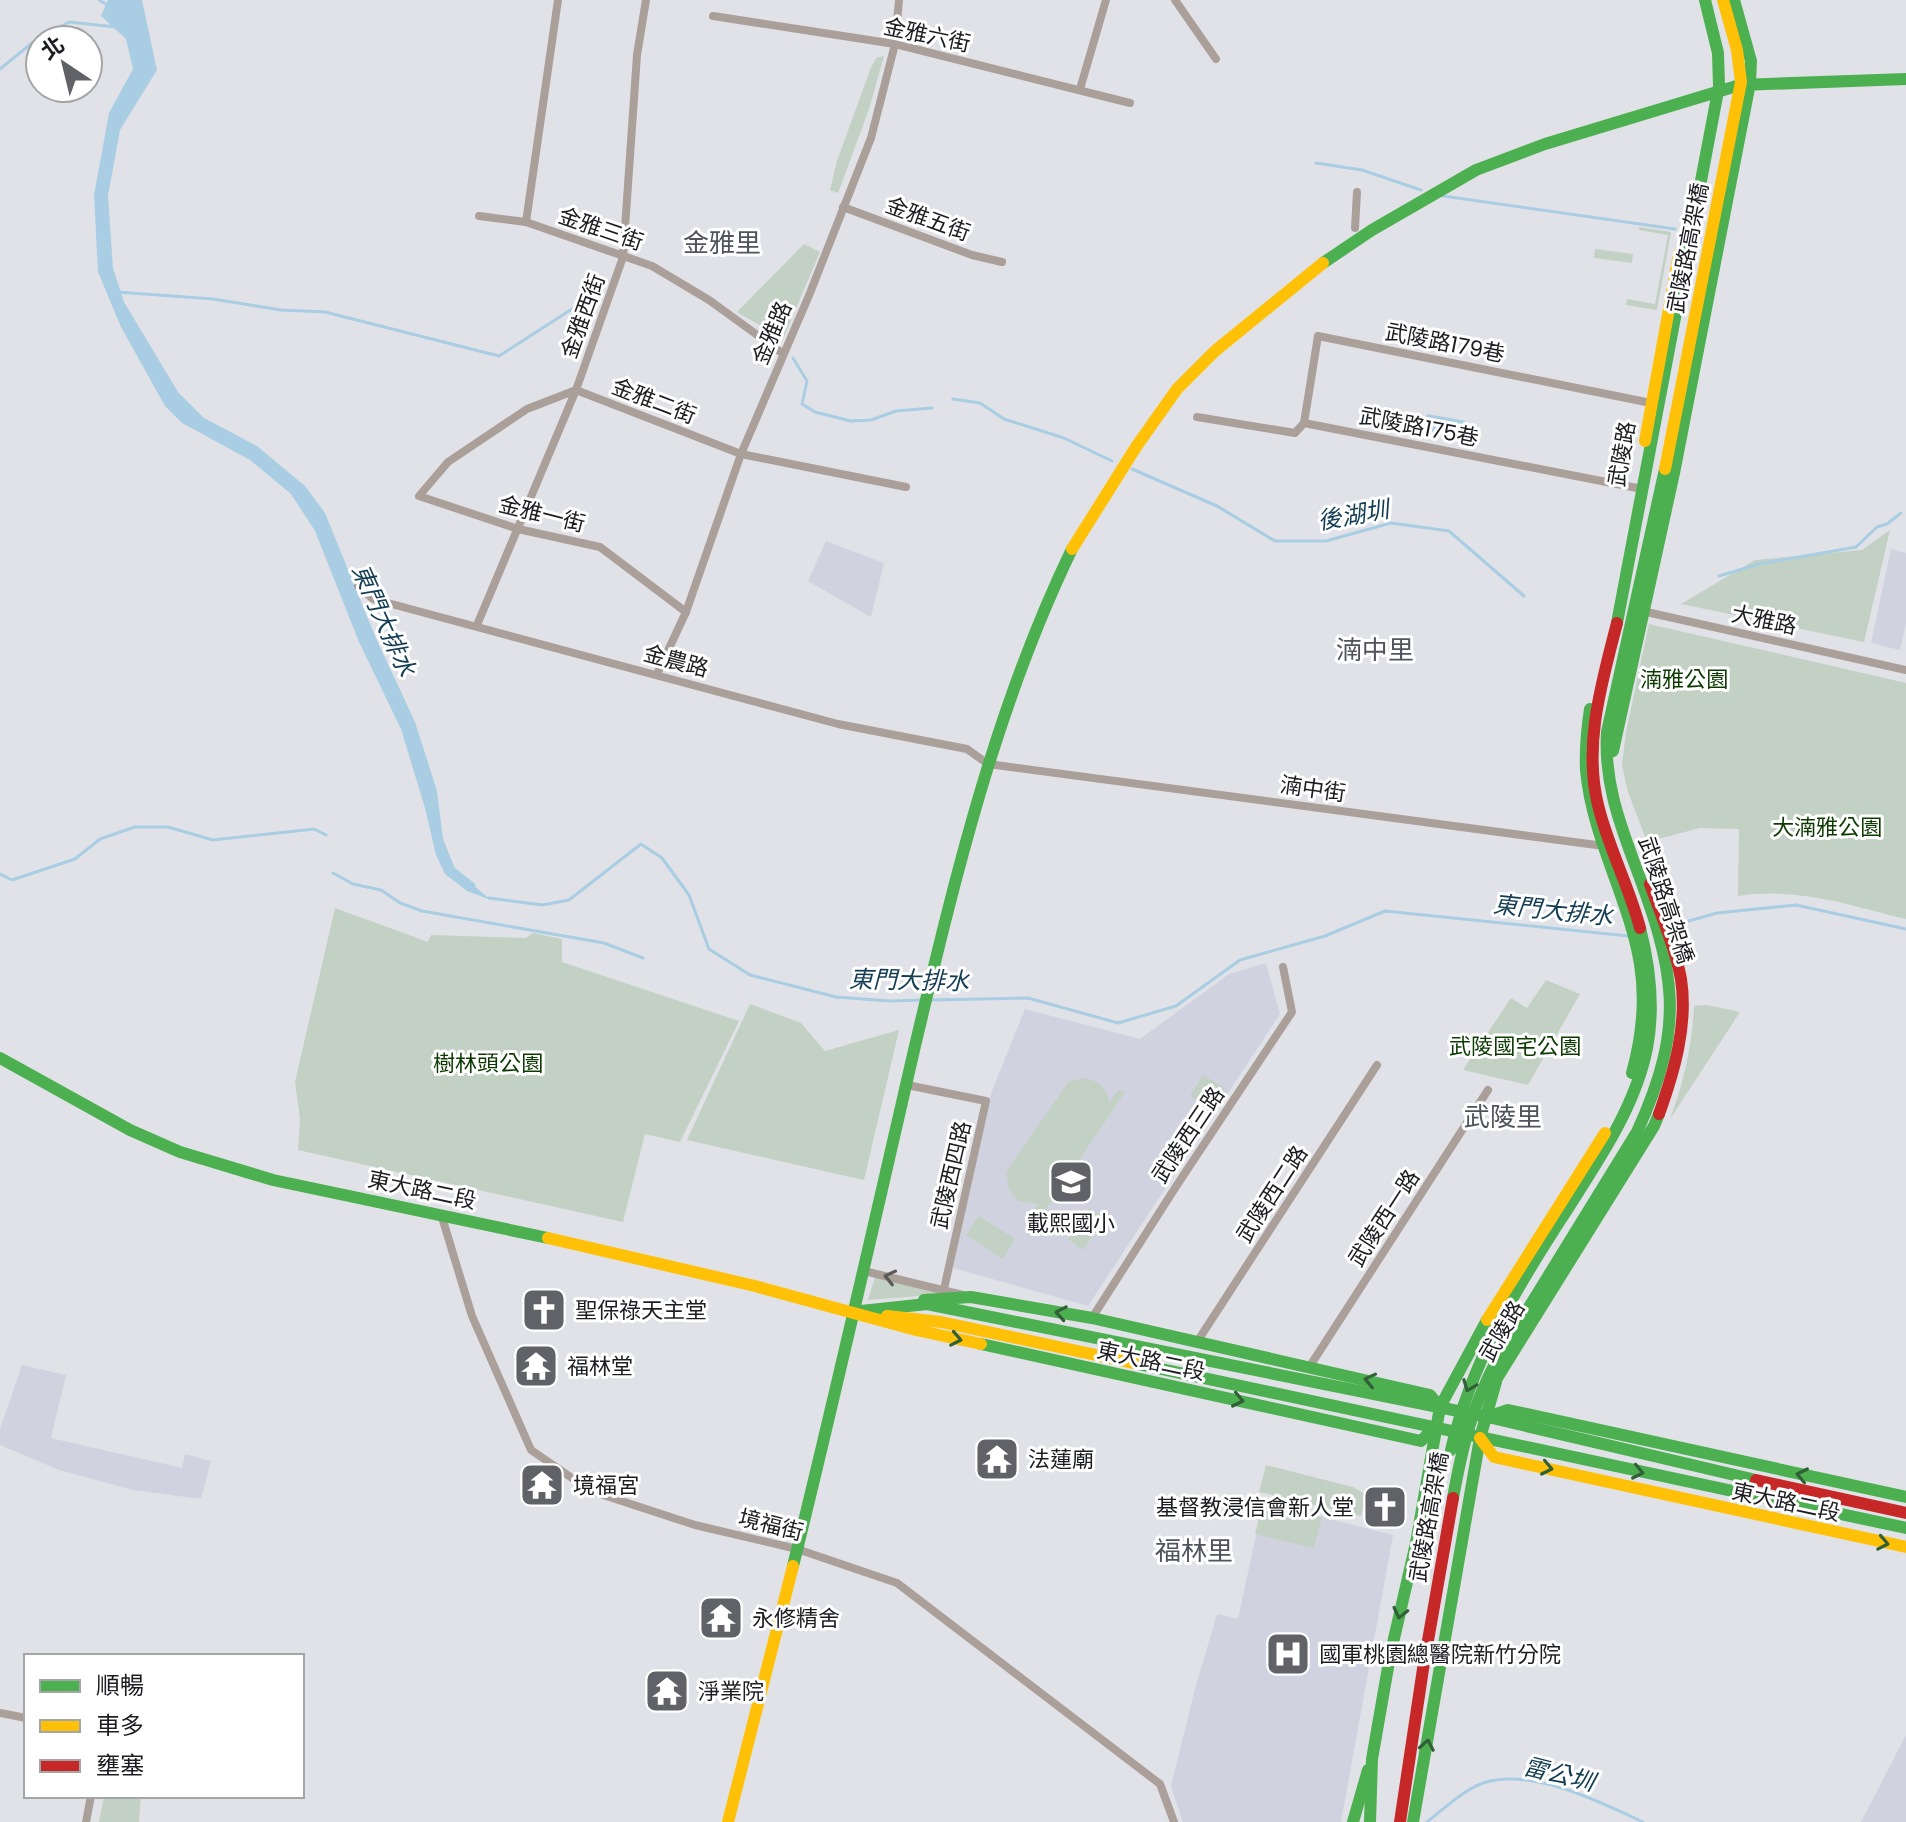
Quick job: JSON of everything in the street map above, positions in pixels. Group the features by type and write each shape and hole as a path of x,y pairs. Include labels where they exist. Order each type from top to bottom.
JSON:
{"main road":[{"name":"武陵路","path":"1370,1822 1372,1759 1440,1407 1500,1297 1622,1102 1639,1042 1642,1014 1637,948 1586,784 1585,732 1615,602 1710,94 1713,70 1698,0"},
{"path":"1708,0 1730,62"},
{"name":"武陵路高架橋","path":"1389,1822 1440,1545 1463,1441 1482,1388 1637,1132 1650,1107 1668,1056 1672,1017 1671,977 1650,904 1592,780 1592,733 1625,589 1719,86 1718,53 1708,0"},
{"path":"1619,576 1637,549 1644,528 1729,90 1730,62 1721,0"},
{"name":"武陵路高架橋","path":"1400,1822 1456,1425 1479,1361 1528,1271 1625,1115 1647,1052 1651,1023 1648,961 1611,824 1606,776 1607,732 1653,528 1741,82 1735,37 1721,0"},
{"path":"1633,841 1618,799 1613,747 1644,612 1750,83 1751,61 1734,0"},
{"path":"728,1822 797,1549 924,1010 988,764 1017,679 1071,551 1129,457 1177,389 1215,351 1307,274 1372,230 1476,170 1545,144 1750,83 1906,79"},
{"path":"1644,528 1650,582"},
{"path":"1526,1258 1569,1223 1631,1124 1646,1092 1659,1042 1662,1016 1656,948 1611,824"},
{"name":"武陵路","path":"1413,1822 1480,1438 1497,1378 1654,1126 1679,1048 1682,1007 1670,939 1633,841"},
{"path":"1619,845 1655,944 1678,976"},
{"name":"東大路二段","path":"0,1058 130,1130 180,1152 273,1180 441,1214 854,1312 916,1330 1421,1441 1436,1426 1906,1528"},
{"path":"1563,1268 1569,1223"},
{"name":"東大路二段","path":"854,1312 939,1298 971,1297 1092,1318 1310,1366 1430,1395 1440,1407"},
{"name":"東大路二段","path":"854,1312 927,1304 1488,1417 1638,1454 1906,1513"},
{"name":"東大路二段","path":"1488,1417 1508,1410 1906,1497"},
{"name":"東大路二段","path":"1480,1438 1494,1457 1906,1547"},
{"path":"1353,1822 1372,1759"}],"street":[{"name":"金雅三街","path":"526,222 558,0"},
{"name":"金雅西街","path":"477,625 576,390 623,257 637,55 646,0"},
{"name":"金雅路","path":"657,674 686,612 741,454 810,293 871,138 895,44 899,0"},
{"path":"1080,89 1106,0"},
{"path":"1175,0 1216,59"},
{"name":"金雅六街","path":"713,16 895,44 1130,103"},
{"path":"1355,228 1357,192"},
{"name":"金雅五街","path":"843,207 972,255 1002,262"},
{"name":"金雅三街","path":"479,216 526,222 652,266 709,300 782,353"},
{"name":"武陵路179巷","path":"1304,423 1318,336 1651,403"},
{"name":"金雅二街","path":"576,390 741,454 906,487"},
{"name":"金雅一街","path":"576,390 527,409 448,462 419,496 518,529 600,547 686,612"},
{"name":"武陵路175巷","path":"1197,417 1295,433 1304,423 1637,488"},
{"name":"金農路","path":"358,586 373,599 838,724 967,749 988,764"},
{"name":"大雅路","path":"1615,602 1644,612 1906,670"},
{"name":"湳中街","path":"988,764 1603,846 1633,841"},
{"name":"武陵西三路","path":"1092,1318 1292,1012 1283,967"},
{"path":"1640,976 1678,976"},
{"name":"武陵西二路","path":"1197,1342 1377,1065"},
{"name":"武陵西四路","path":"907,1085 986,1101 944,1289"},
{"name":"武陵西一路","path":"1310,1366 1488,1090"},
{"name":"境福街","path":"441,1214 472,1316 531,1450 591,1491 695,1525 797,1549 897,1583 1160,1784 1174,1822"},
{"name":"東大路二段","path":"864,1271 971,1297"},
{"path":"0,1713 24,1718"},
{"path":"86,1822 91,1798"}],"shaded area":[{"path":"826,541 884,563 871,617 808,581"},
{"path":"1891,549 1906,553 1906,623 1900,650 1871,643"},
{"name":"載熙國小","path":"1266,963 1280,1014 1088,1306 953,1268 990,1096 1025,1009 1140,1039 1229,974"},
{"path":"22,1365 66,1375 51,1438 182,1468 185,1454 211,1461 201,1499 133,1490 59,1470 0,1445 0,1429"},
{"name":"國軍桃園總醫院新竹分院","path":"1263,1502 1393,1535 1341,1822 1183,1822 1171,1786 1195,1689 1217,1614 1238,1619"},
{"path":"1905,1737 1906,1822 1861,1822"}],"green space":[{"path":"884,56 869,109 838,193 830,190 837,161 870,70 876,58"},
{"path":"1639,227 1671,232 1657,310 1626,305 1627,299 1655,304 1668,235 1639,230"},
{"path":"804,244 820,252 783,339 737,312"},
{"path":"1595,249 1633,254 1632,263 1594,258"},
{"name":"湳雅公園","path":"1890,530 1864,642 1681,604 1755,560 1862,550"},
{"name":"大湳雅公園","path":"1649,624 1906,683 1906,919 1803,896 1738,896 1739,829 1700,828 1647,842 1628,792 1622,765"},
{"name":"樹林頭公園","path":"335,908 428,942 431,935 526,938 533,933 562,939 562,962 739,1021 680,1142 645,1134 623,1222 298,1150 300,1119 295,1082"},
{"name":"武陵國宅公園","path":"1546,980 1580,994 1528,1085 1463,1070 1511,998 1527,1008"},
{"path":"750,1004 801,1023 825,1051 899,1030 864,1180 687,1140"},
{"path":"1707,1005 1740,1012 1670,1119 1686,1064 1694,1006"},
{"path":"1203,1075 1225,1088 1212,1110 1190,1096"},
{"path":"1086,1078 1102,1086 1109,1102 1118,1090 1125,1092 1036,1224 1028,1220 1038,1204 1018,1201 1009,1190 1006,1172 1069,1081"},
{"path":"1089,1208 1105,1218 1083,1250 1068,1239"},
{"path":"979,1216 1015,1239 1003,1259 966,1235"},
{"path":"875,1277 944,1294 868,1300"},
{"path":"1266,1465 1353,1487 1367,1495 1361,1516 1259,1492"},
{"path":"1263,1502 1322,1517 1314,1548 1255,1534"},
{"path":"104,1798 141,1798 139,1822 99,1822"}],"water":[{"path":"108,0 142,0 157,70 120,130 108,196 113,268 124,302 178,392 204,418 257,446 305,486 325,513 375,636 415,722 437,791 443,839 456,871 491,900 467,891 445,874 436,855 401,729 359,642 315,531 291,494 250,460 182,423 165,406 121,327 98,272 94,195 109,113 133,69 126,39 101,16"},
{"path":"1427,414 1466,421 1463,437 1424,431"}],"waterway":[{"name":"東門大排水","path":"99,0 109,6"},
{"path":"0,69 32,43 69,22 116,27"},
{"path":"1316,163 1362,170 1421,190"},
{"path":"1443,196 1675,229"},
{"path":"117,292 325,312 499,356 589,298"},
{"name":"後湖圳","path":"793,358 807,381 802,404 815,412 851,421 871,420 896,411 932,408"},
{"name":"後湖圳","path":"953,399 980,403 1004,419 1064,438 1112,461"},
{"name":"後湖圳","path":"1132,469 1217,506 1275,541 1326,541 1391,523 1449,531 1524,596"},
{"name":"後湖圳","path":"1719,576 1759,564 1856,547 1877,527 1887,524 1901,513"},
{"path":"0,874 12,880 75,859 100,839 135,827 168,827 213,840 314,829 326,835"},
{"name":"東門大排水","path":"489,898 542,905 569,900 641,844 662,858 689,895 709,949 750,975 836,997 922,1000"},
{"name":"東門大排水","path":"455,870 474,885"},
{"path":"333,873 353,884 381,890 400,903 422,911 604,943 643,958"},
{"name":"東門大排水","path":"1671,926 1717,913 1796,905 1906,929"},
{"name":"東門大排水","path":"930,1000 1028,998 1118,1023 1176,1006 1240,960 1325,936 1385,911 1628,936"},
{"name":"雷公圳","path":"1427,1822 1468,1790 1502,1779 1543,1783 1565,1789 1643,1822"}],"traffic: fast":[{"path":"1617,623 1719,86 1718,53 1705,0"},
{"path":"1613,751 1674,473 1750,83 1751,61 1734,0"},
{"path":"1323,263 1372,230 1476,170 1545,144 1740,85 1906,79"},
{"path":"1453,1498 1470,1425 1490,1374 1637,1132 1663,1059 1670,997 1666,967 1659,935 1618,814 1610,782 1607,732 1665,469"},
{"path":"793,1566 962,856 1021,669 1072,549"},
{"path":"1590,709 1586,754 1590,795 1595,820 1628,915 1642,978 1642,1019 1632,1073"},
{"path":"1451,1450 1470,1387 1496,1328 1601,1156 1624,1114 1641,1071 1647,1048 1651,1002 1649,972 1640,928"},
{"path":"0,1058 130,1130 180,1152 273,1180 548,1238"},
{"path":"1413,1822 1480,1438 1497,1378 1659,1114"},
{"path":"924,1300 971,1297 1092,1318 1430,1395 1440,1407"},
{"path":"861,1311 927,1304 1488,1417 1756,1480"},
{"path":"1370,1822 1372,1759 1440,1407 1487,1320"},
{"path":"981,1344 1421,1441 1436,1426"},
{"path":"1138,1364 1906,1528"},
{"path":"1488,1417 1508,1410 1906,1497"},
{"path":"1353,1822 1368,1770"}],"traffic: slow":[{"path":"1665,469 1741,82 1737,50 1723,0"},
{"path":"1645,441 1679,254"},
{"path":"1072,549 1136,447 1177,389 1215,351 1323,263"},
{"path":"1487,1320 1605,1133"},
{"path":"548,1238 755,1286 916,1330 981,1344"},
{"path":"887,1316 941,1322 1138,1364"},
{"path":"1480,1438 1494,1457 1906,1547"},
{"path":"728,1822 793,1566"}],"traffic: jam":[{"path":"1617,623 1596,713 1594,782 1602,821 1640,928"},
{"path":"1650,884 1675,955 1683,996 1678,1048 1659,1114"},
{"path":"1756,1480 1906,1513"},
{"path":"1400,1822 1453,1498"}],"place":[{"name":"載熙國小","path":"1071,1182"},
{"name":"聖保祿天主堂","path":"544,1310"},
{"name":"福林堂","path":"536,1366"},
{"name":"法蓮廟","path":"997,1459"},
{"name":"境福宮","path":"542,1485"},
{"name":"基督教浸信會新人堂","path":"1385,1507"},
{"name":"永修精舍","path":"721,1618"},
{"name":"國軍桃園總醫院新竹分院","path":"1288,1654"},
{"name":"淨業院","path":"667,1691"}],"district":[{"name":"金雅里","path":"722,243"},
{"name":"湳中里","path":"1375,650"},
{"name":"武陵里","path":"1503,1117"},
{"name":"福林里","path":"1194,1551"}]}
